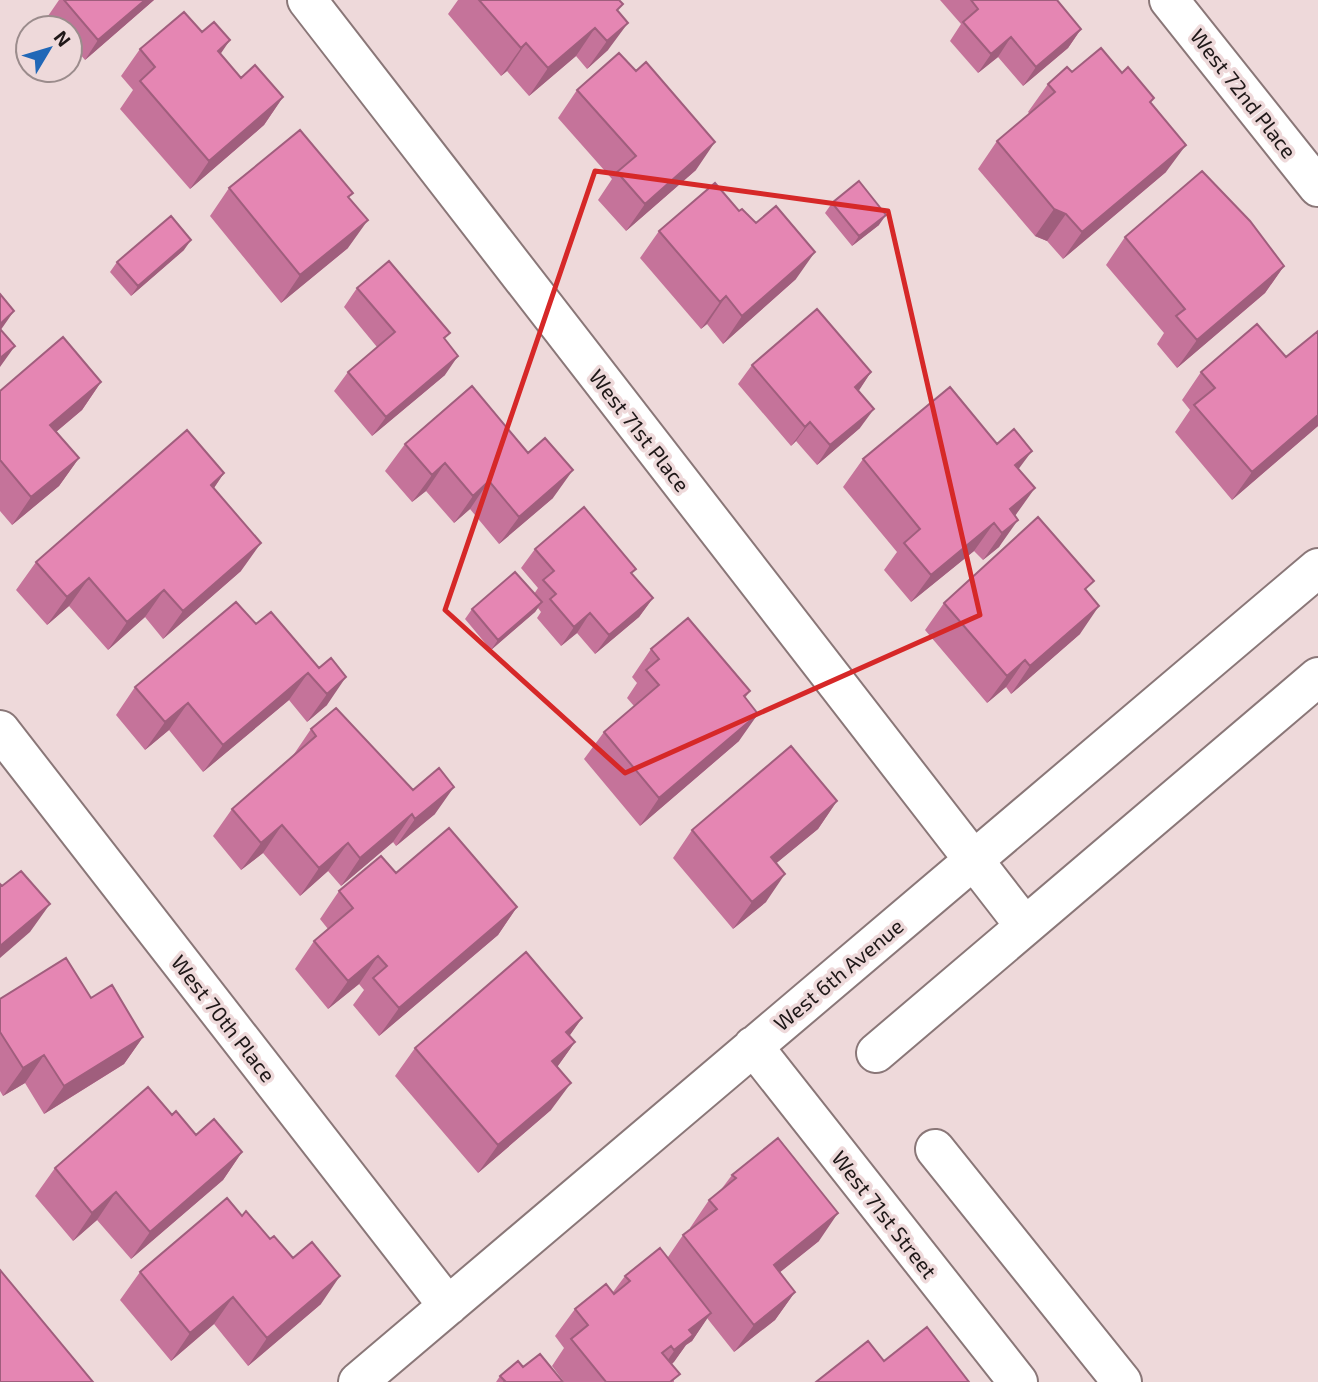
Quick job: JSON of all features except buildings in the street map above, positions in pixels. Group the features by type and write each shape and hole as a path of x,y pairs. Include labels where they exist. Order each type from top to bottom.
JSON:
{"street":[{"name":"West 71st Place","path":"307,0 1024,925"},
{"name":"West 72nd Place","path":"1170,0 1318,187"},
{"name":"West 6th Avenue","path":"358,1382 1318,568"},
{"path":"876,1053 1318,677"},
{"name":"West 70th Place","path":"0,730 449,1306"},
{"name":"West 71st Street","path":"752,1046 1018,1382"},
{"path":"935,1149 1122,1382"}],"highlighted area":[{"path":"595,171 888,211 980,615 625,773 445,610"}]}
